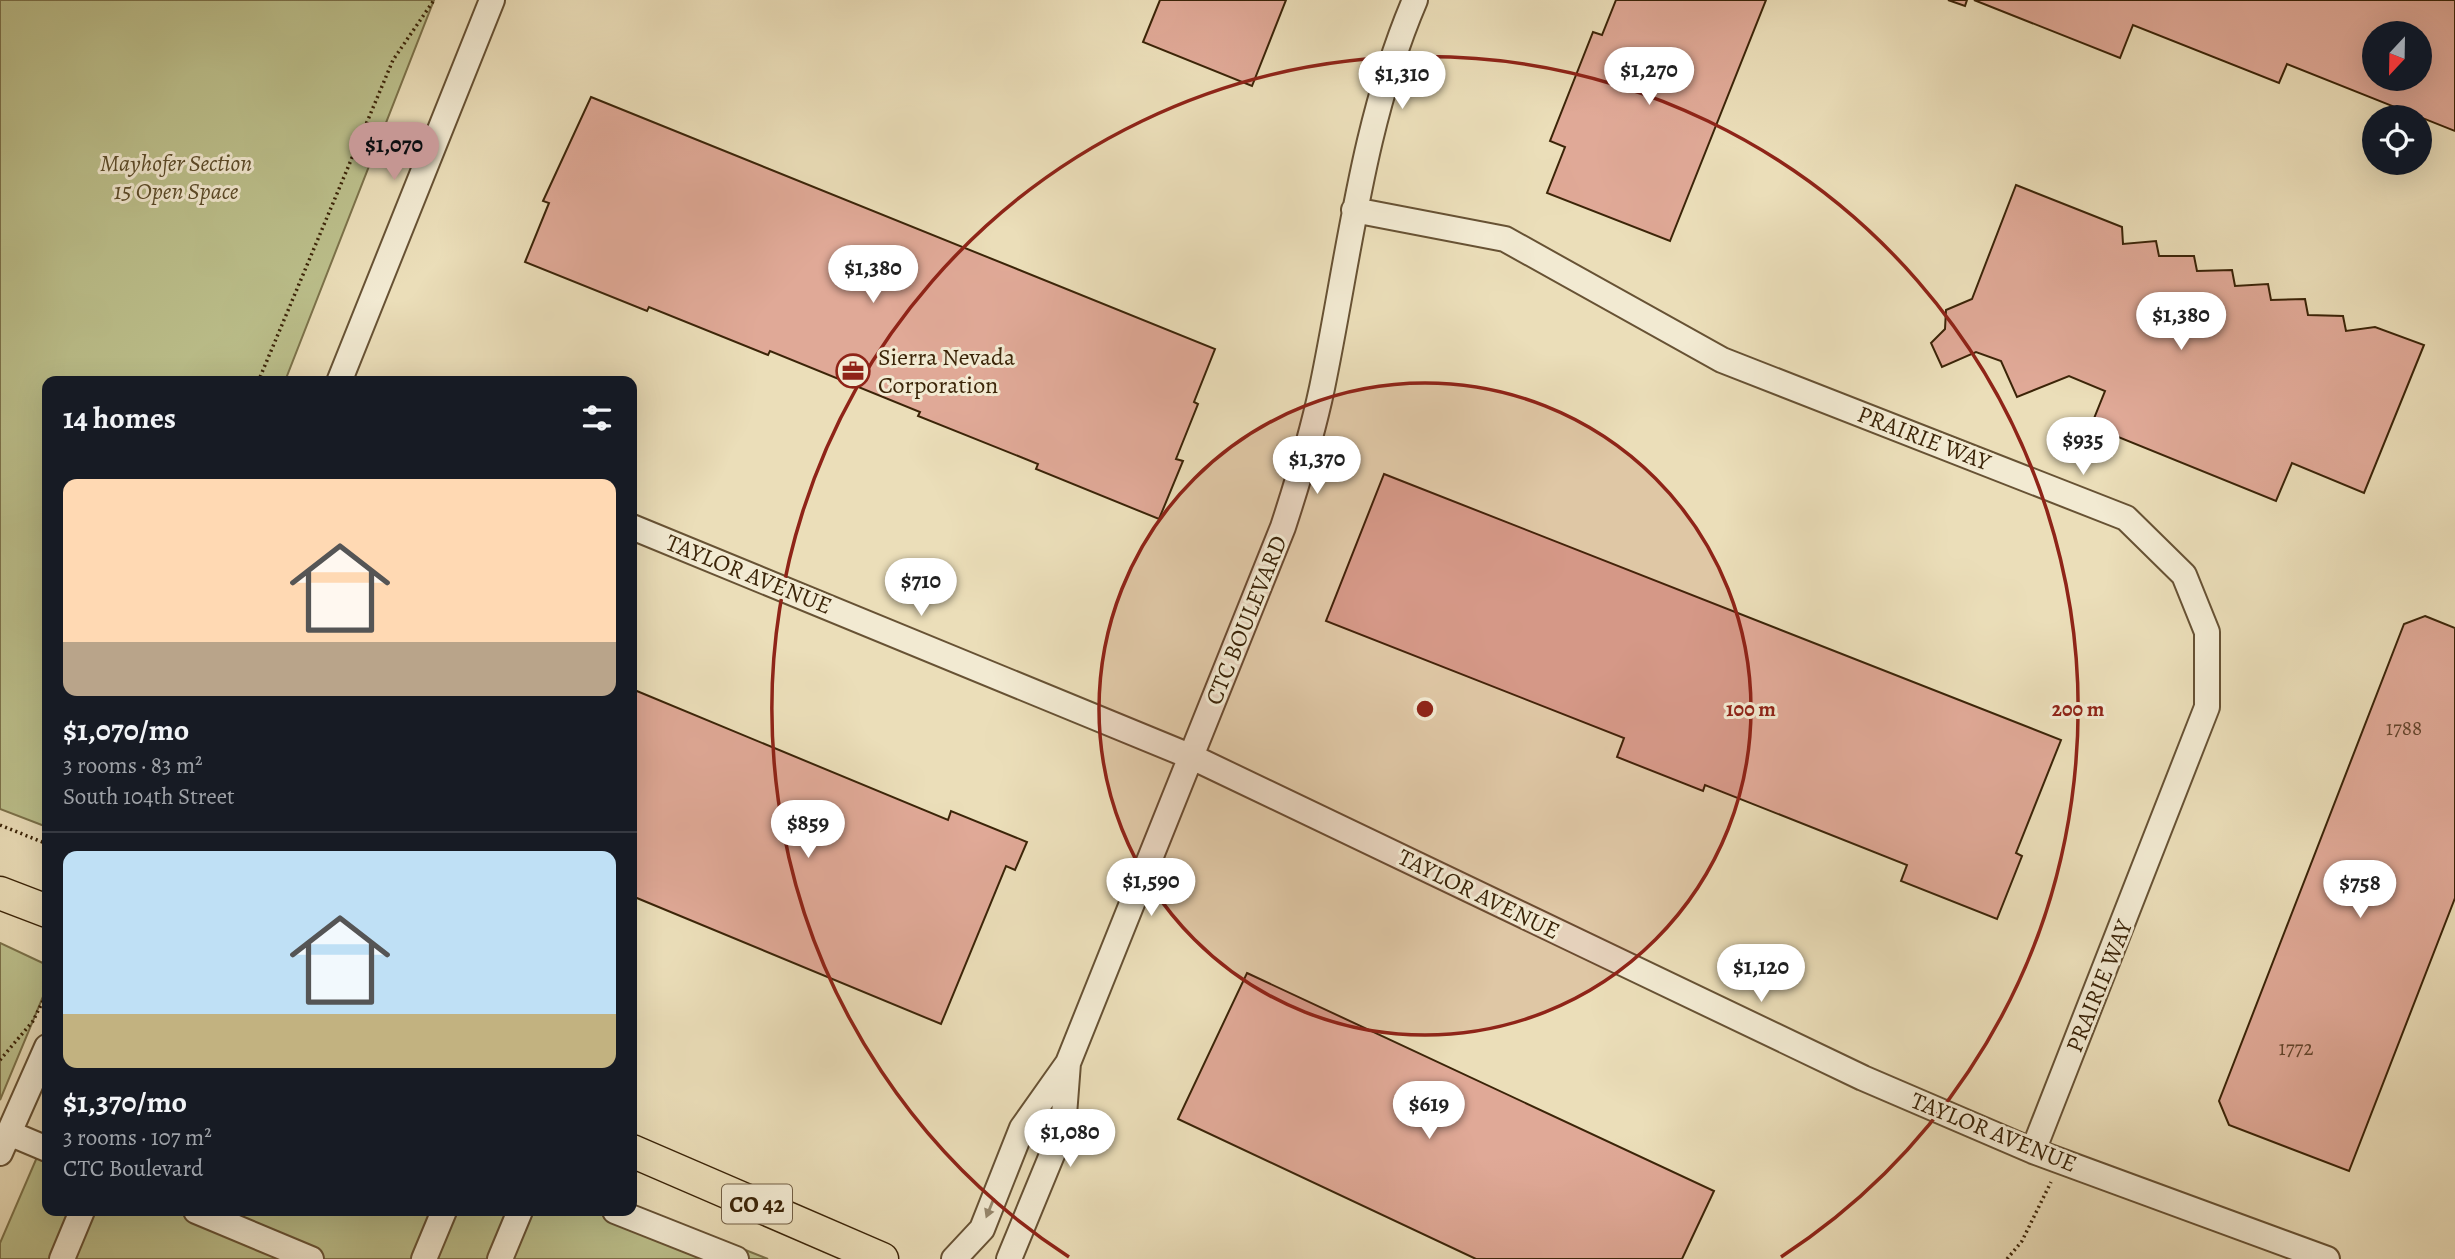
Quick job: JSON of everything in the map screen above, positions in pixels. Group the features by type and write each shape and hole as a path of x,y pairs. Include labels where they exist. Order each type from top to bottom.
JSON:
{"main road":[{"path":"0,893 42,909"},
{"name":"CO 42","path":"637,1152 881,1259"}],"street":[{"path":"341,376 492,0"},
{"name":"CTC BOULEVARD","path":"954,1259 982,1229 1022,1128 1068,1063 1283,527 1305,459 1325,372 1354,210 1387,79 1416,0"},
{"name":"PRAIRIE WAY","path":"1354,210 1505,239 1722,360 2126,518 2184,575 2207,632 2207,707 2033,1151"},
{"name":"TAYLOR AVENUE","path":"637,529 905,636 1192,757 1863,1078 2033,1151 2327,1259"},
{"path":"42,1058 4,1143 42,1148"},
{"name":"CTC BOULEVARD","path":"1009,1259 1063,1128 1068,1063"},
{"path":"62,1259 80,1216"},
{"path":"208,1216 312,1259"},
{"path":"424,1259 442,1216"},
{"path":"500,1259 518,1216"},
{"path":"628,1216 736,1259"}],"path":[{"path":"261,376 393,60 434,0"},
{"path":"0,825 42,843"},
{"path":"0,1060 33,1021 42,1003"},
{"path":"2007,1259 2022,1241 2062,1161"}],"green space":[{"name":"Mayhofer Section 15 Open Space","path":"0,0 434,0 287,376 42,376 42,825 0,809"},
{"path":"0,943 42,963 42,999 0,1100"},
{"path":"42,1146 42,1216 637,1216 637,1207 768,1259 0,1259 0,1243"}],"building":[{"path":"1160,0 1286,0 1252,86 1143,42"},
{"path":"1616,0 1766,0 1670,241 1547,193 1565,147 1550,141 1593,32 1602,35"},
{"path":"1948,0 1967,0 1965,6"},
{"path":"1974,0 2455,0 2455,131 2432,122 2432,105 2390,105 2287,64 2279,83 2133,25 2120,58"},
{"path":"591,97 1215,349 1194,402 1198,404 1176,459 1183,461 1159,519 1036,469 1038,464 918,416 920,412 770,351 768,355 649,307 647,311 525,262 549,203 543,201"},
{"path":"2016,185 2122,227 2123,244 2156,241 2159,256 2194,256 2197,271 2232,270 2235,286 2268,284 2271,300 2305,299 2308,315 2343,316 2346,331 2375,327 2424,345 2364,493 2292,463 2276,501 2091,426 2105,391 2069,376 2017,397 2001,361 1976,352 1942,367 1931,343 1945,329 1946,310 1972,299"},
{"path":"1384,474 2061,740 2016,853 2022,856 1997,919 1901,881 1907,865 1705,785 1703,791 1617,757 1624,738 1326,621"},
{"path":"2425,616 2455,628 2455,898 2349,1171 2229,1125 2219,1101 2404,624"},
{"path":"637,691 948,820 951,811 1027,842 1015,870 1006,866 941,1024 637,898"},
{"path":"1247,973 1714,1191 1682,1259 1476,1259 1178,1119"}],"place":[{"name":"Sierra Nevada Corporation","path":"853,371"}]}
